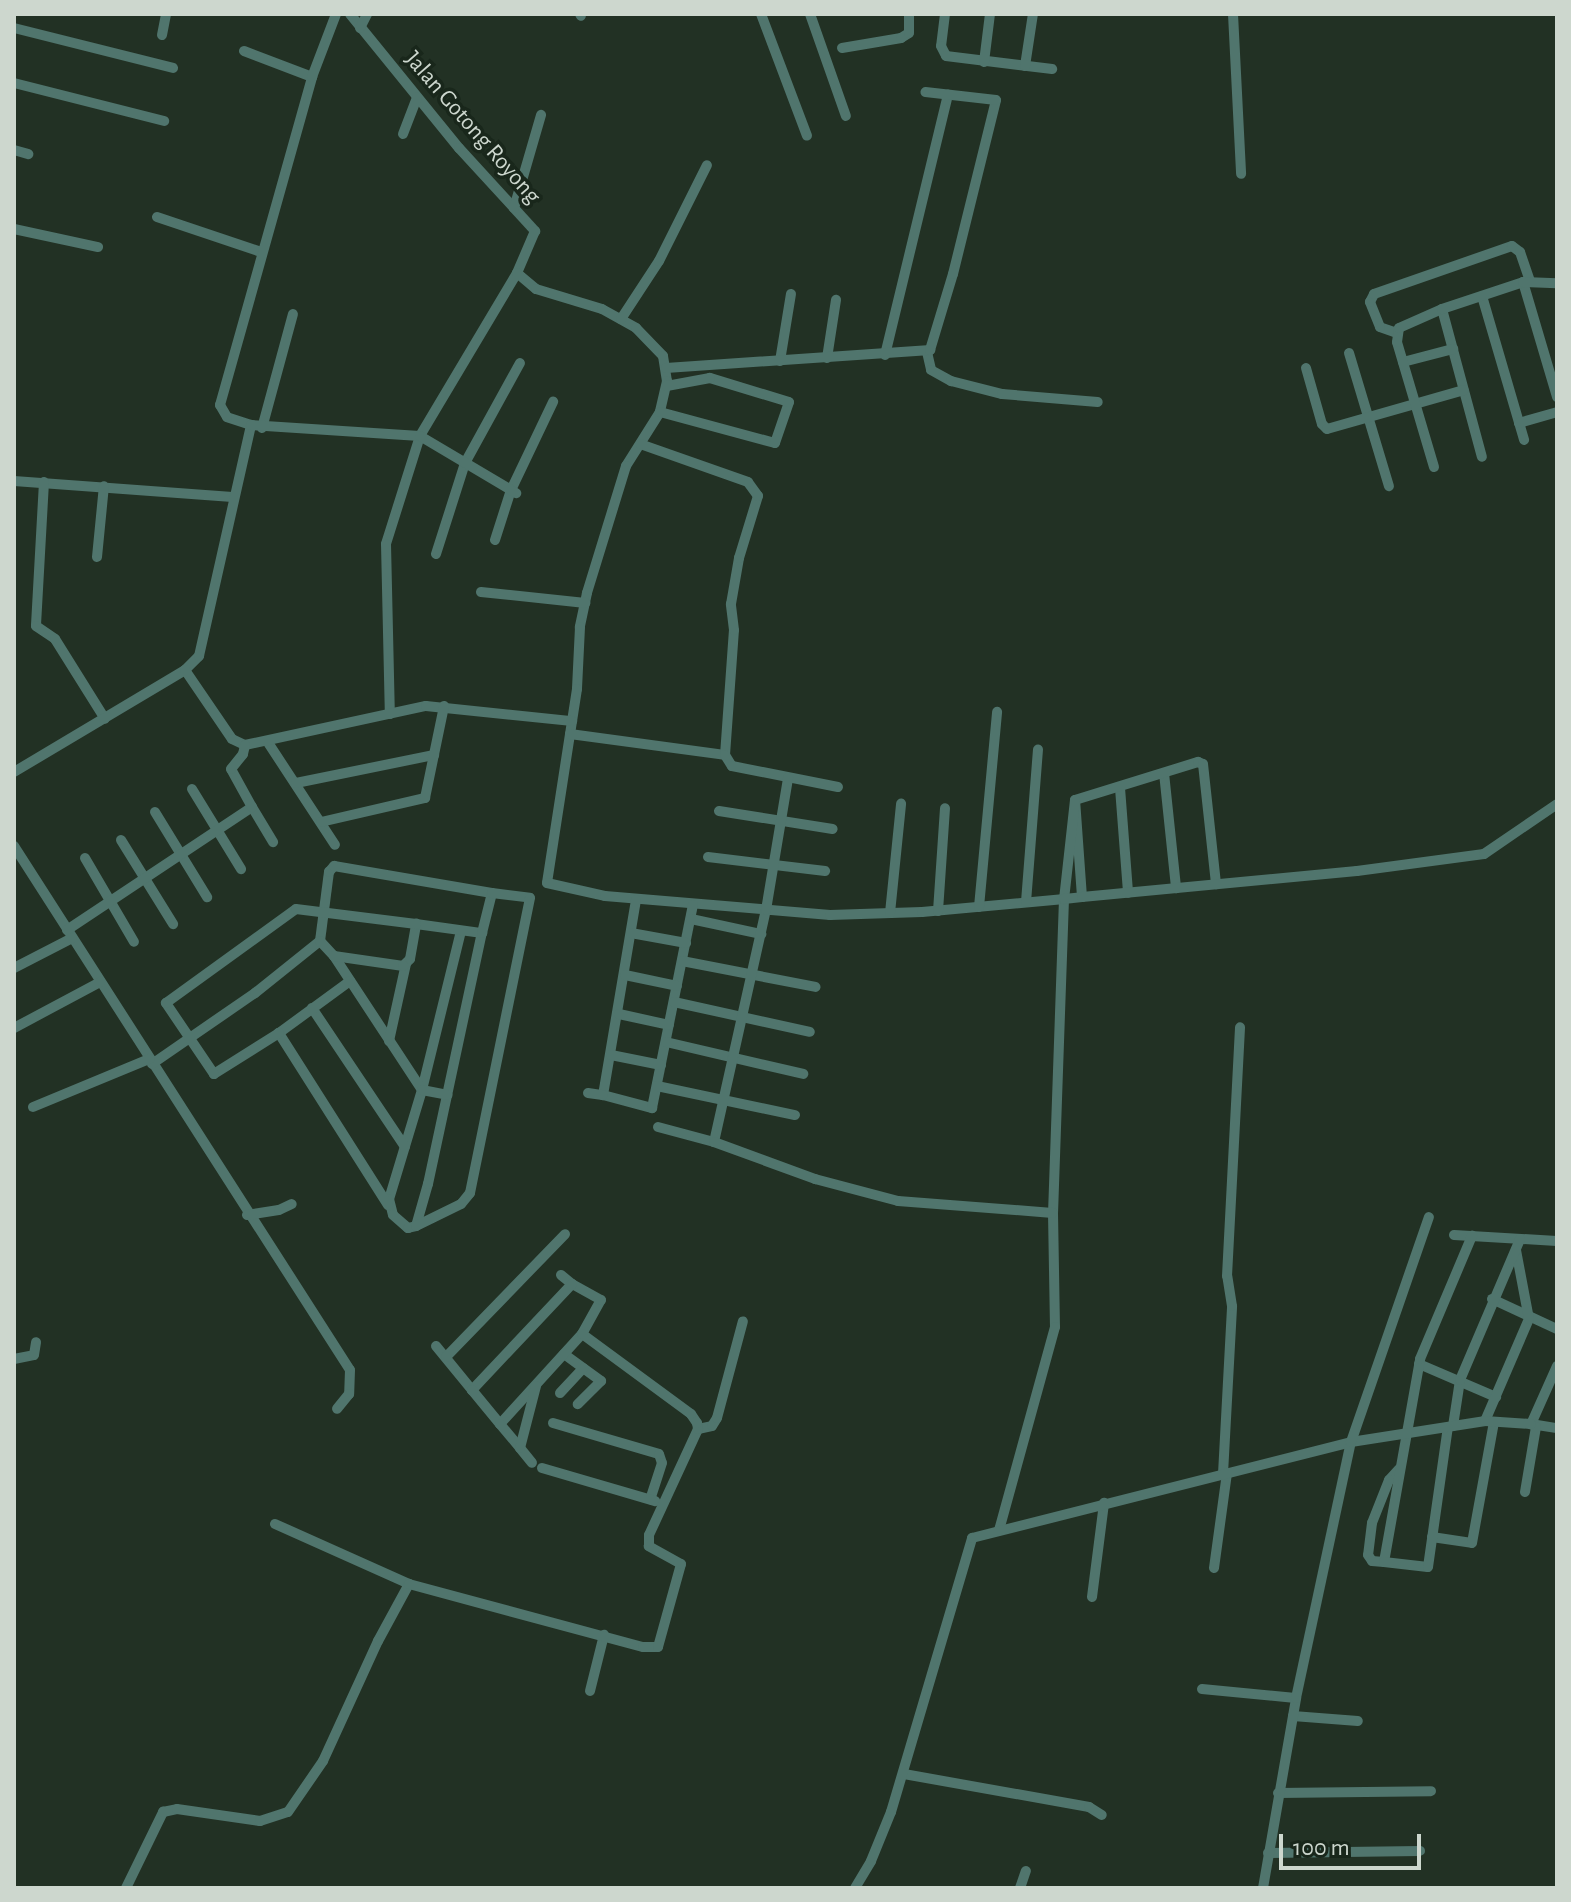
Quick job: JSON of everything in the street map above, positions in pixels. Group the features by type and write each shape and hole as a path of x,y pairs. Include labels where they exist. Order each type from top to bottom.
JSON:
{"street":[{"path":"162,35 166,14"},
{"path":"336,14 312,77 220,405 227,417 256,426 420,436 514,492"},
{"name":"Jalan Gotong Royong","path":"350,14 417,98 535,231 517,273"},
{"path":"360,28 367,14"},
{"path":"761,14 799,106 807,136"},
{"path":"810,14 846,116"},
{"path":"842,48 901,38 910,29 909,14"},
{"path":"945,14 943,53 984,62 1052,69"},
{"path":"984,62 990,14"},
{"path":"1025,66 1033,14"},
{"path":"1233,14 1241,174"},
{"path":"14,28 173,68"},
{"path":"244,51 312,77"},
{"path":"14,83 164,121"},
{"path":"666,368 927,352 933,346 996,103 992,98 925,92"},
{"path":"885,355 948,94"},
{"path":"403,134 417,98"},
{"path":"514,208 541,115"},
{"path":"14,150 28,154"},
{"path":"621,319 659,261 707,165"},
{"path":"157,217 261,252"},
{"path":"14,229 98,247"},
{"path":"1397,333 1380,327 1370,302 1374,294 1512,246 1520,252 1557,397"},
{"path":"390,714 384,552 420,436 517,273 536,289 602,309 621,319 656,348 666,368 667,386 660,412 626,466 585,603 572,721 547,883 636,900 830,915 938,911 1357,871 1484,854 1557,804"},
{"path":"1434,467 1403,362 1397,333 1402,324 1526,282 1557,283"},
{"path":"780,361 791,294"},
{"path":"1482,296 1524,440"},
{"path":"827,358 836,300"},
{"path":"1442,309 1482,457"},
{"path":"14,772 185,670 199,656 232,497 293,314"},
{"path":"1403,362 1453,349"},
{"path":"927,352 931,370 951,381 1002,394 1098,402"},
{"path":"1349,353 1389,486"},
{"path":"436,554 465,463 520,363"},
{"path":"1306,368 1322,424 1327,429 1464,390"},
{"path":"660,412 775,443 789,402 710,378 667,386"},
{"path":"495,540 553,402"},
{"path":"1519,423 1557,412"},
{"path":"640,444 748,482 758,496 739,558 731,604 734,630 725,755 732,766 838,787"},
{"path":"14,481 232,497"},
{"path":"44,482 36,626 55,639 105,719"},
{"path":"97,557 104,486"},
{"path":"481,592 585,603"},
{"path":"185,670 232,739 245,745 426,706 572,721"},
{"path":"321,822 421,801 426,795 444,706"},
{"path":"979,907 997,712"},
{"path":"570,734 725,755"},
{"path":"267,741 335,845"},
{"path":"245,745 243,754 231,769 273,842"},
{"path":"1026,902 1038,749"},
{"path":"296,783 434,755"},
{"path":"1075,800 1198,762 1205,769 1216,884"},
{"path":"1164,773 1176,888"},
{"path":"714,1142 753,974 788,778"},
{"path":"1120,788 1128,893"},
{"path":"192,789 241,869"},
{"path":"1075,800 1082,897"},
{"path":"999,1530 1055,1327 1053,1213 1064,899 1075,800"},
{"path":"890,913 901,804"},
{"path":"14,968 70,934 109,902 252,807"},
{"path":"938,911 945,808"},
{"path":"719,811 833,829"},
{"path":"155,812 207,897"},
{"path":"121,840 173,924"},
{"path":"14,846 247,1215 350,1370 349,1394 337,1409"},
{"path":"708,857 825,871"},
{"path":"85,858 134,942"},
{"path":"33,1107 151,1062 189,1039 320,941 329,872 334,866 525,896 531,903 470,1193 461,1204 416,1226 408,1228 400,1223 279,1033"},
{"path":"416,1226 492,893"},
{"path":"603,1095 636,900"},
{"path":"588,1093 652,1108 693,905"},
{"path":"350,981 279,1033 215,1074 166,1007 167,1001 292,910 482,933"},
{"path":"691,919 761,934"},
{"path":"389,1041 416,924"},
{"path":"388,1205 422,1090 461,931"},
{"path":"631,933 686,943"},
{"path":"320,941 334,956 422,1090 448,1095"},
{"path":"334,956 398,966 406,964"},
{"path":"682,961 816,987"},
{"path":"625,975 677,986"},
{"path":"14,1028 100,982"},
{"path":"674,1002 810,1032"},
{"path":"312,1008 405,1147"},
{"path":"619,1014 669,1025"},
{"path":"1214,1568 1225,1474 1232,1306 1227,1276 1240,1027"},
{"path":"666,1042 803,1074"},
{"path":"611,1055 661,1065"},
{"path":"657,1086 795,1115"},
{"path":"658,1127 714,1142 815,1179 884,1198 1053,1213"},
{"path":"247,1215 279,1210 292,1204"},
{"path":"1263,1888 1296,1698 1351,1442 1429,1217"},
{"path":"446,1357 565,1234"},
{"path":"1454,1235 1518,1244 1557,1241"},
{"path":"1384,1562 1419,1364 1472,1236"},
{"path":"1399,1469 1389,1480 1372,1523 1368,1555 1372,1561 1426,1568 1460,1380 1518,1244"},
{"path":"1432,1537 1472,1543 1496,1397 1529,1314 1518,1244"},
{"path":"500,1424 582,1334 601,1300 561,1275"},
{"path":"472,1390 572,1284"},
{"path":"1492,1299 1557,1329"},
{"path":"698,1429 712,1426 717,1418 743,1321"},
{"path":"582,1334 691,1414 698,1429"},
{"path":"14,1359 34,1355 36,1342"},
{"path":"436,1346 537,1466 663,1503"},
{"path":"564,1354 601,1381 578,1404"},
{"path":"1419,1364 1496,1397"},
{"path":"1525,1492 1533,1425 1553,1384 1557,1366"},
{"path":"560,1393 583,1368"},
{"path":"520,1448 537,1384"},
{"path":"855,1888 882,1838 904,1774 972,1538 1351,1442 1490,1422 1557,1428"},
{"path":"553,1423 659,1454 662,1463 650,1499"},
{"path":"275,1524 409,1584 651,1649 662,1642 682,1569 676,1558 649,1546 649,1535 698,1429"},
{"path":"1092,1597 1104,1503"},
{"path":"126,1888 163,1812 177,1809 260,1821 288,1812 323,1761 378,1641 409,1584"},
{"path":"590,1691 604,1635"},
{"path":"1202,1689 1296,1698"},
{"path":"1293,1716 1358,1721"},
{"path":"904,1774 1089,1807 1102,1815"},
{"path":"1278,1793 1431,1791"},
{"path":"1268,1853 1420,1851"},
{"path":"1020,1888 1026,1871"}]}
